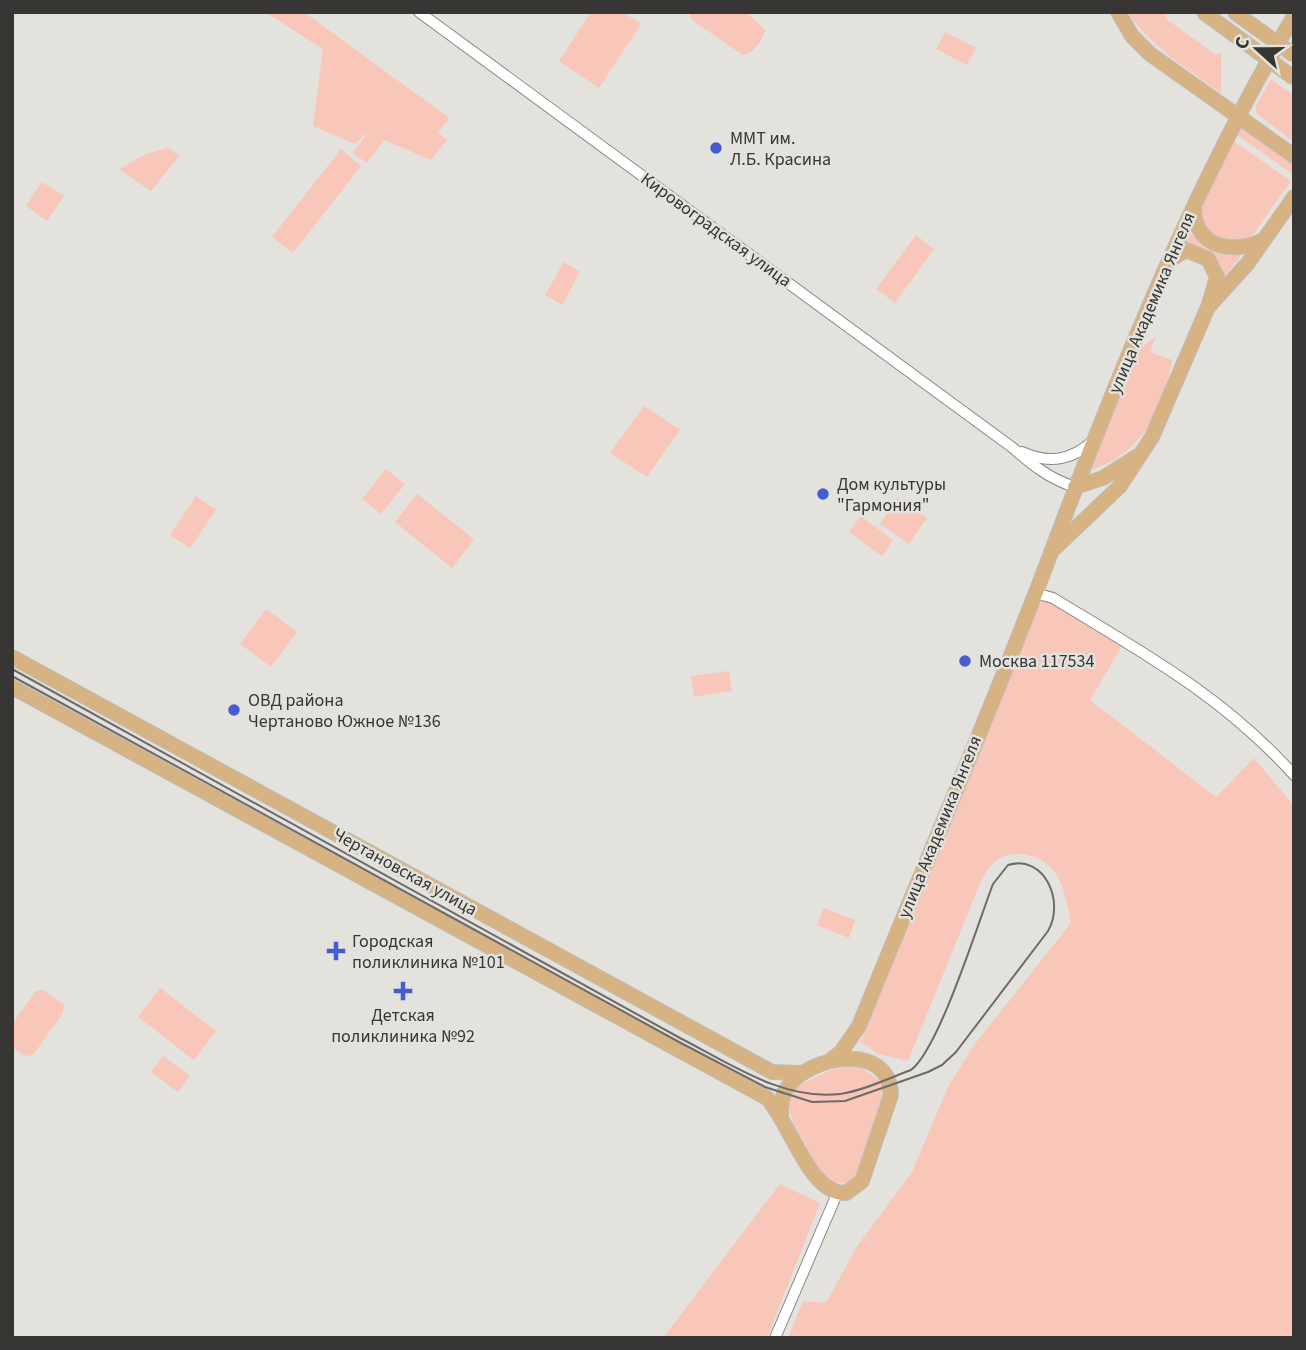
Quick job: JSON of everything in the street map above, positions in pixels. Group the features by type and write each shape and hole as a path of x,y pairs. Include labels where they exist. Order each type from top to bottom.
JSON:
{"main road":[{"path":"1118,12 1132,36 1150,54 1294,156"},
{"path":"1203,12 1294,78"},
{"path":"1234,12 1294,55"},
{"name":"улица Академика Янгеля","path":"831,1060 841,1052 859,1026 1035,593 1093,441 1194,204 1266,62 1294,16"},
{"name":"улица Академика Янгеля","path":"1052,550 1120,486 1161,419 1208,307 1264,239 1294,197"},
{"path":"1194,204 1195,225 1209,240 1236,249 1264,239"},
{"path":"1169,261 1182,251 1191,250 1213,264 1217,277 1208,307"},
{"path":"1075,487 1103,478 1143,452"},
{"name":"Чертановская улица","path":"12,657 772,1072 803,1073 831,1060"},
{"name":"Чертановская улица","path":"12,687 766,1098 781,1116 817,1179 829,1191 837,1194"},
{"path":"337,864 350,860 353,844"},
{"path":"837,1194 854,1190 862,1181 891,1095 891,1085 858,1050 855,1043 859,1026"},
{"path":"831,1060 852,1057 880,1071"},
{"path":"781,1116 787,1088 803,1073"}],"street":[{"name":"Кировоградская улица","path":"419,12 1013,448 1046,476 1075,487"},
{"name":"Кировоградская улица","path":"1013,448 1045,459 1061,459 1081,452 1093,441"},
{"path":"1035,593 1053,598 1195,684 1247,727 1294,775"},
{"path":"775,1338 837,1194"}],"shaded area":[{"path":"265,12 304,12 449,118 438,133 447,140 431,160 384,140 367,163 353,153 369,130 355,144 313,126 323,49"},
{"path":"591,12 623,12 641,24 599,88 559,61"},
{"path":"746,12 765,30 751,52 743,55 692,20 689,13"},
{"path":"1127,12 1168,12 1165,18 1216,55 1221,52 1221,93 1159,47"},
{"path":"945,32 976,48 967,65 936,49"},
{"path":"1271,79 1294,96 1294,142 1256,113 1256,106"},
{"path":"1242,127 1294,163 1294,175 1236,134"},
{"path":"1232,140 1291,181 1251,237 1231,243 1206,232 1199,213"},
{"path":"168,148 179,156 151,191 119,169 148,153"},
{"path":"341,149 361,166 293,253 272,237"},
{"path":"42,182 64,196 47,221 26,206"},
{"path":"1190,233 1215,250 1242,254 1223,278 1213,255 1184,245"},
{"path":"916,235 934,249 895,303 876,289"},
{"path":"564,262 580,272 562,305 545,295"},
{"path":"1156,336 1150,352 1172,360 1155,415 1134,444 1104,465 1085,472 1139,350"},
{"path":"644,406 680,430 647,477 610,453"},
{"path":"386,469 405,484 381,514 362,499"},
{"path":"417,494 474,539 452,568 395,522"},
{"path":"196,496 216,510 190,548 170,535"},
{"path":"898,498 927,518 909,544 880,524"},
{"path":"861,516 893,540 882,556 849,532"},
{"path":"1045,597 1122,646 1090,700 1216,797 1254,758 1294,806 1294,1338 788,1338 803,1301 826,1303 856,1248 912,1172 948,1087 974,1045 1071,923 1060,882 1047,864 1021,854 1004,856 987,871 979,886 908,1061 878,1054 861,1042 926,874 1039,602"},
{"path":"266,609 297,632 271,667 240,644"},
{"path":"729,671 732,691 694,697 691,676"},
{"path":"824,908 855,920 849,938 817,925"},
{"path":"160,988 216,1031 194,1060 138,1017"},
{"path":"43,990 64,1004 63,1013 33,1055 25,1056 12,1047 12,1024 36,991"},
{"path":"163,1056 190,1076 178,1092 151,1072"},
{"path":"859,1066 880,1081 886,1092 854,1180 835,1183 824,1176 807,1151 791,1116 789,1099 805,1082 842,1067"},
{"path":"780,1184 820,1203 767,1338 663,1338"}],"tram line":[{"path":"12,669 718,1058 757,1078 798,1092 840,1094 911,1070 934,1038 957,984 993,884 1008,865 1021,863 1041,873 1053,894 1053,919 1048,931 956,1052 942,1065 845,1101 812,1102 765,1087 679,1042 12,676"}],"place":[{"name":"ММТ им. Л.Б. Красина","path":"716,148"},
{"name":"Дом культуры \"Гармония\"","path":"823,494"},
{"name":"Москва 117534","path":"965,661"},
{"name":"ОВД района Чертаново Южное №136","path":"234,710"},
{"name":"Городская поликлиника №101","path":"336,951"},
{"name":"Детская поликлиника №92","path":"403,991"}]}
